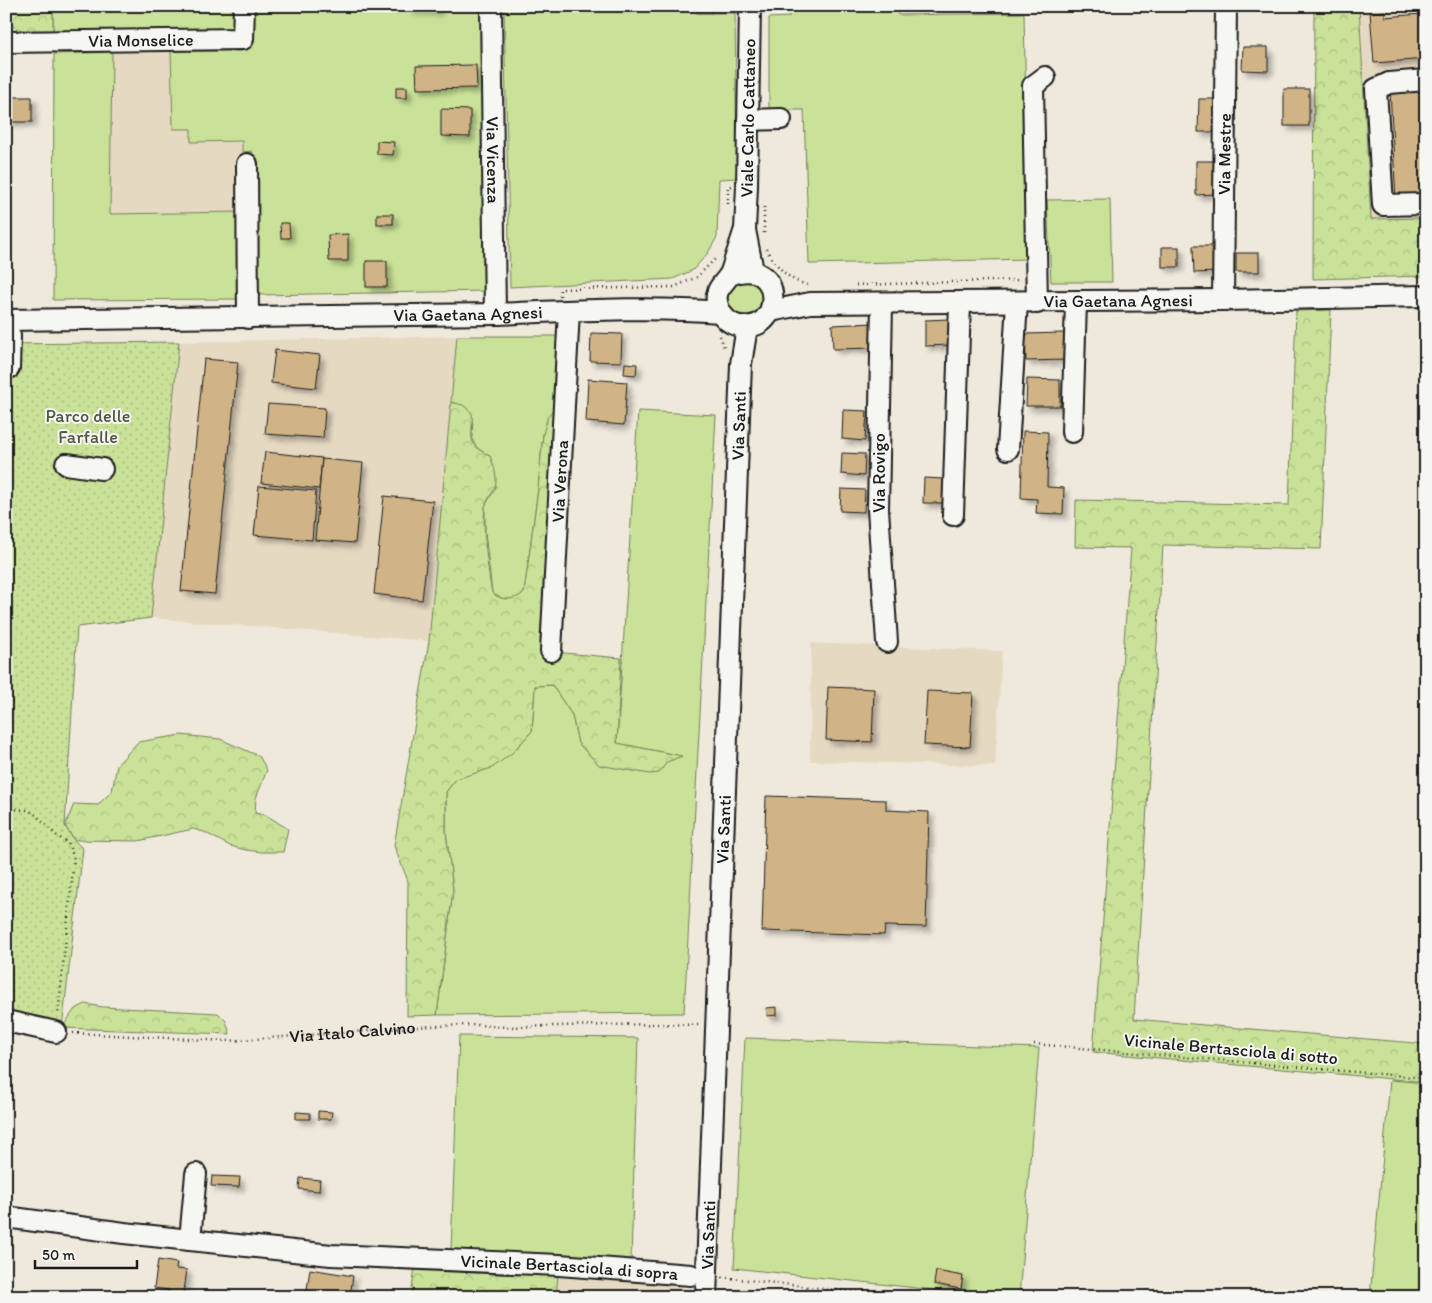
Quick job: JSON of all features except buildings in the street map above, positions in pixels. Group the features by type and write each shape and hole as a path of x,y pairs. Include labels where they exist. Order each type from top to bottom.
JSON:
{"street":[{"name":"Via Monselice","path":"6,42 243,39 244,6"},
{"name":"Via Vicenza","path":"491,6 495,314"},
{"name":"Viale Carlo Cattaneo","path":"730,275 745,230 750,6"},
{"name":"Via Mestre","path":"1223,300 1226,6"},
{"path":"1008,449 1027,302 1033,86 1045,77"},
{"path":"1426,80 1389,83 1376,89 1384,205 1426,204"},
{"path":"748,120 781,120"},
{"path":"247,164 248,318"},
{"name":"Viale Carlo Cattaneo","path":"745,230 761,277"},
{"path":"689,310 718,292 730,275 741,270 761,277 774,297 771,311 761,322 729,323 717,302 718,292"},
{"name":"Via Gaetana Agnesi","path":"761,277 810,303"},
{"name":"Via Gaetana Agnesi","path":"771,311 810,303 1076,302 1426,296"},
{"path":"1072,432 1076,302"},
{"path":"953,515 960,303"},
{"name":"Via Rovigo","path":"882,304 878,509 886,642"},
{"name":"Via Gaetana Agnesi","path":"8,328 248,318 689,310 729,323"},
{"name":"Via Verona","path":"551,651 565,311"},
{"name":"Via Santi","path":"706,1297 699,1275 723,872 734,358 729,323"},
{"path":"8,328 9,368"},
{"path":"66,464 102,468"},
{"path":"6,1021 56,1032"},
{"path":"190,1240 196,1174"},
{"name":"Vicinale Bertasciola di sopra","path":"6,1217 331,1255 559,1265 699,1275"}],"path":[{"path":"728,209 728,186 747,186"},
{"path":"565,311 560,289 674,287 697,278 720,252"},
{"path":"729,323 720,337 734,358"},
{"path":"6,809 28,810 36,814 58,837 68,842 74,859 56,1032"},
{"name":"Via Italo Calvino","path":"56,1032 227,1041 432,1026 700,1025"},
{"name":"Vicinale Bertasciola di sotto","path":"1034,1044 1426,1078"},
{"path":"699,1275 897,1297"}],"shaded area":[{"path":"1359,6 1426,6 1426,218 1371,220"},
{"path":"171,51 173,129 191,129 192,142 241,141 242,212 110,214 112,52"},
{"path":"457,336 429,641 151,618 179,342"},
{"path":"811,643 1002,651 995,766 810,761"},
{"path":"558,1275 683,1284 682,1297 556,1297"}],"green space":[{"path":"6,6 53,6 53,33 27,31 15,27 6,18"},
{"path":"53,6 484,6 488,291 254,295 252,151 242,152 242,141 191,142 191,129 173,129 171,51 242,51 247,39 53,33"},
{"path":"504,6 696,6 697,13 735,13 737,178 719,179 717,237 708,253 693,270 673,279 510,287"},
{"path":"697,6 712,6 712,13 697,13"},
{"path":"789,6 897,6 898,15 1024,13 1029,259 809,264 804,110 769,110 769,18 789,17"},
{"path":"1314,6 1359,6 1371,219 1426,218 1426,276 1313,279"},
{"path":"112,52 110,214 242,212 241,299 53,300 54,54"},
{"path":"1110,199 1112,282 1051,282 1047,200"},
{"path":"740,278 758,284 762,295 761,304 756,311 749,314 741,315 733,311 728,303 726,291"},
{"path":"1331,310 1321,549 1163,545 1134,1019 1426,1044 1426,1082 1093,1052 1131,548 1075,547 1076,500 1289,505 1296,311"},
{"path":"457,336 557,336 558,403 543,434 538,489 524,594 512,599 500,598 492,593 485,532 485,506 496,487 490,456 476,447 472,435 473,423 451,402"},
{"name":"Parco delle Farfalle","path":"179,342 151,618 77,627 65,826 73,839 83,849 62,1028 6,1017 6,344"},
{"path":"451,402 463,405 472,413 473,443 490,456 494,469 496,477 495,486 487,501 484,516 486,550 492,593 500,598 508,599 515,598 524,593 538,489 543,434 548,416 558,403 541,651 621,658 617,743 682,756 667,762 659,773 650,774 599,765 578,743 572,715 552,685 535,686 532,731 512,753 492,768 456,779 446,792 446,832 453,890 437,1015 407,1016 408,881 394,846 429,641"},
{"path":"638,411 716,415 684,1013 437,1015 453,890 446,832 446,792 456,779 512,753 532,731 535,686 552,685 572,715 578,743 599,765 620,767 651,765 680,756 617,743"},
{"path":"181,735 220,739 259,756 267,770 256,798 255,813 266,815 288,829 283,852 262,852 230,846 204,832 193,829 138,841 77,840 73,838 65,826 74,804 98,805 112,791 117,765 138,742"},
{"path":"85,1004 103,1007 218,1013 226,1021 230,1034 62,1028 74,1010"},
{"path":"459,1036 638,1038 631,1260 451,1250"},
{"path":"745,1038 1039,1048 1019,1297 998,1297 734,1268"},
{"path":"1390,1080 1426,1083 1426,1297 1370,1297"},
{"path":"415,1266 558,1275 556,1297 411,1297"}]}
